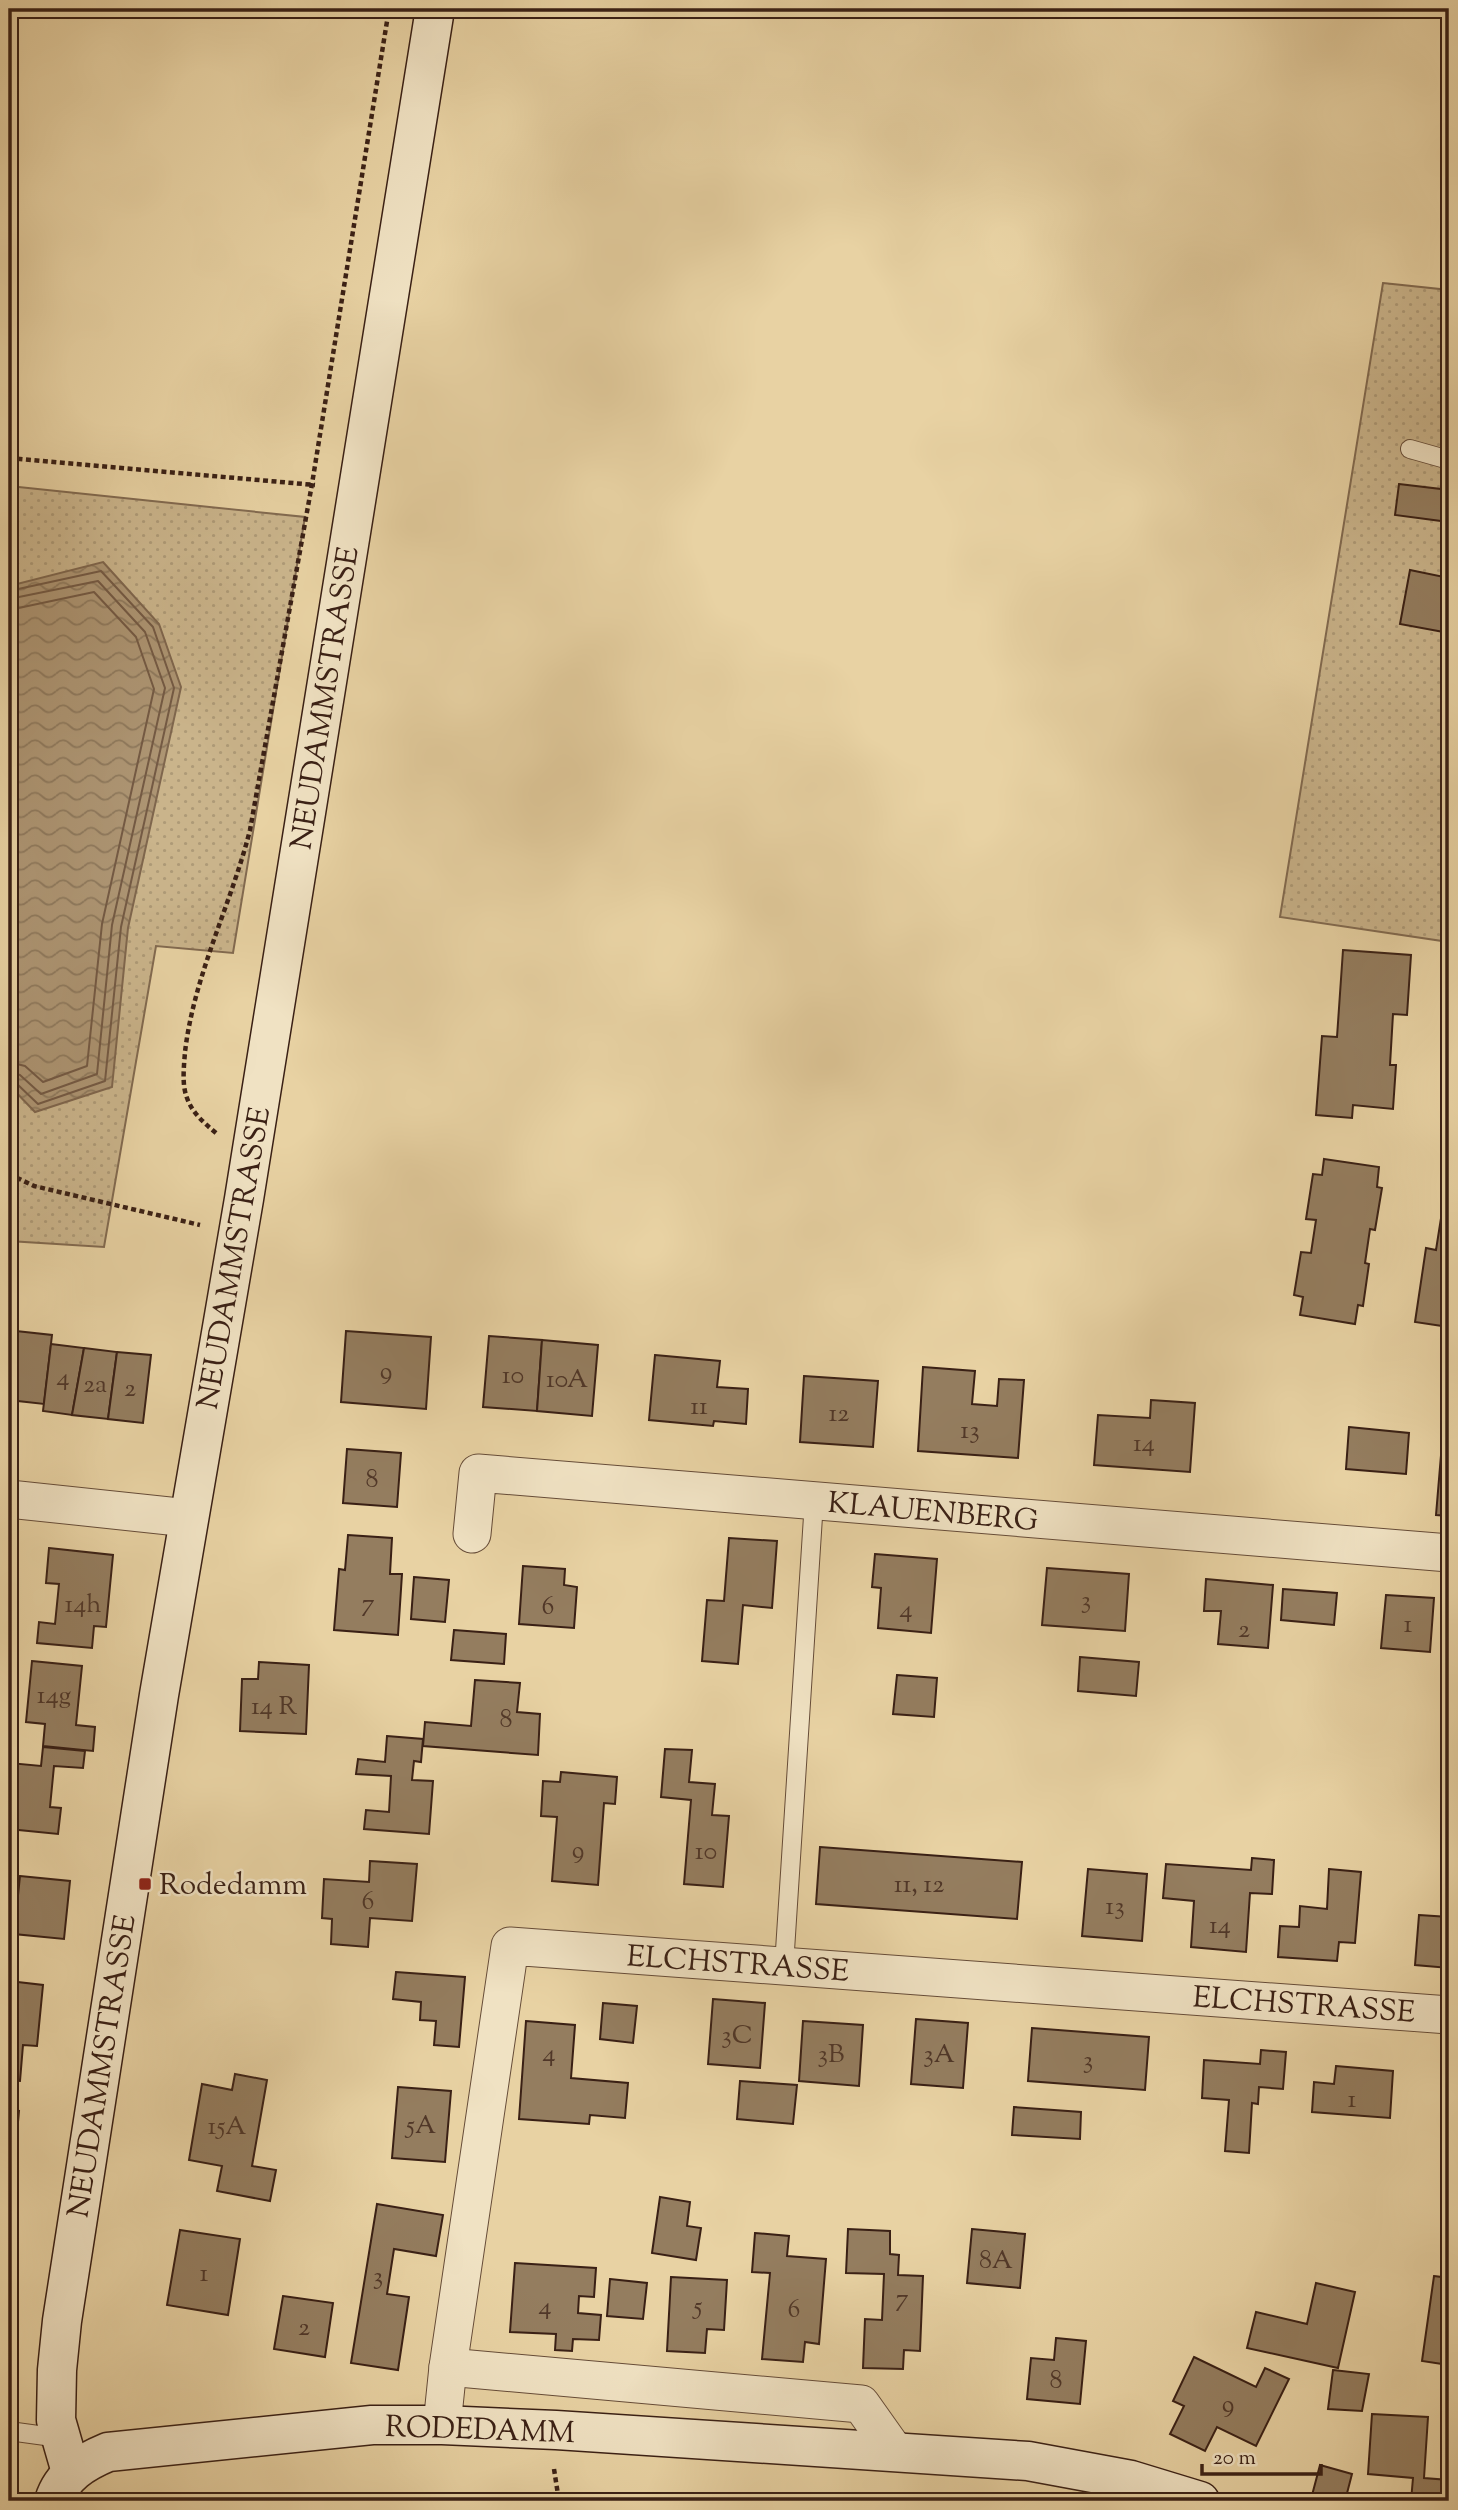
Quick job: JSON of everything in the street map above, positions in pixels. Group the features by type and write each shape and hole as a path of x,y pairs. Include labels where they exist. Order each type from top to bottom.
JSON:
{"street":[{"name":"NEUDAMMSTRASSE","path":"62,2471 56,2420 62,2321 188,1518 238,1235 435,9"},
{"name":"KLAUENBERG","path":"472,1534 478,1473 1449,1553"},
{"path":"9,1499 188,1518"},
{"name":"ELCHSTRASSE","path":"442,2425 448,2367 510,1946 1449,2015"},
{"name":"RODEDAMM","path":"448,2367 861,2404 895,2452"},
{"name":"RODEDAMM","path":"62,2471 108,2452 331,2428 442,2425 1028,2461 1131,2480 1200,2501"}],"lane":[{"path":"1410,449 1449,460"},
{"path":"784,1966 814,1501"},
{"path":"9,2431 62,2471"}],"path":[{"path":"217,1134 197,1117 186,1095 184,1064 189,1022 201,977 242,862 250,830 312,484 389,9"},
{"path":"9,458 358,488"},
{"path":"9,1174 34,1186 238,1235"}],"shaded area":[{"path":"1383,283 1449,290 1449,942 1280,917"},
{"path":"9,486 305,517 233,953 156,946 104,1247 9,1241"}],"water":[{"path":"103,562 159,624 181,687 128,928 112,1087 35,1112 9,1085 9,586"}],"building":[{"path":"1399,484 1449,490 1449,522 1395,515"},
{"path":"1410,570 1449,578 1449,633 1400,624"},
{"path":"1343,950 1411,955 1407,1015 1393,1014 1390,1065 1396,1065 1393,1109 1353,1105 1352,1118 1316,1115 1322,1036 1337,1037"},
{"path":"1449,1076 1449,1130 1443,1130"},
{"path":"1324,1159 1379,1167 1377,1187 1382,1188 1375,1230 1370,1229 1365,1263 1369,1264 1363,1306 1358,1305 1355,1324 1300,1315 1303,1297 1294,1295 1301,1252 1311,1253 1316,1220 1306,1219 1313,1174 1322,1175"},
{"path":"1447,1180 1449,1327 1415,1322 1426,1248 1436,1250"},
{"path":"9,1330 16,1331 9,1393"},
{"path":"16,1331 52,1335 44,1404 9,1400"},
{"path":"346,1331 431,1337 426,1409 341,1402"},
{"path":"489,1336 542,1340 537,1411 483,1407"},
{"path":"542,1340 598,1345 592,1416 537,1411"},
{"path":"51,1344 84,1348 72,1415 43,1411"},
{"path":"84,1348 117,1352 108,1419 72,1415"},
{"path":"117,1352 151,1355 143,1423 108,1419"},
{"path":"655,1355 720,1361 717,1387 748,1389 746,1424 714,1421 713,1426 649,1420"},
{"path":"923,1367 975,1371 972,1404 997,1406 999,1379 1024,1380 1018,1458 918,1451"},
{"path":"804,1376 878,1381 873,1447 800,1442"},
{"path":"1151,1400 1195,1403 1190,1472 1094,1465 1098,1415 1150,1418"},
{"path":"1349,1427 1409,1433 1406,1474 1346,1469"},
{"path":"347,1449 401,1453 397,1507 343,1503"},
{"path":"1441,1455 1449,1456 1449,1516 1436,1515"},
{"path":"348,1535 392,1538 390,1574 402,1574 398,1635 334,1630 339,1569 345,1570"},
{"path":"729,1538 777,1541 772,1608 743,1605 738,1664 702,1661 707,1600 724,1601"},
{"path":"49,1548 113,1555 106,1627 94,1626 92,1648 37,1643 39,1622 55,1624 59,1584 46,1583"},
{"path":"875,1554 937,1559 931,1633 878,1628 881,1588 872,1587"},
{"path":"523,1566 565,1569 564,1585 577,1587 574,1628 519,1624"},
{"path":"1047,1568 1129,1574 1125,1631 1042,1625"},
{"path":"414,1577 449,1580 445,1622 411,1619"},
{"path":"1206,1579 1273,1585 1268,1648 1218,1644 1221,1611 1204,1611"},
{"path":"1283,1589 1337,1593 1334,1625 1281,1620"},
{"path":"1386,1595 1434,1598 1430,1652 1381,1648"},
{"path":"454,1630 506,1634 504,1664 451,1660"},
{"path":"1080,1657 1139,1662 1136,1696 1078,1691"},
{"path":"32,1661 82,1666 76,1725 95,1727 93,1751 43,1746 45,1724 26,1722"},
{"path":"259,1662 309,1665 306,1734 240,1731 242,1679 258,1679"},
{"path":"897,1675 937,1678 934,1717 893,1714"},
{"path":"475,1680 520,1683 517,1712 540,1714 538,1755 423,1746 425,1722 471,1726"},
{"path":"387,1736 423,1739 421,1762 414,1761 412,1780 433,1781 429,1834 364,1829 366,1810 389,1812 391,1776 356,1774 358,1759 385,1762"},
{"path":"43,1747 85,1751 83,1768 54,1766 50,1807 61,1808 58,1834 9,1829 10,1763 41,1766"},
{"path":"665,1749 692,1750 689,1782 715,1784 712,1815 729,1816 723,1887 684,1884 691,1800 661,1797"},
{"path":"561,1772 617,1777 615,1804 604,1803 598,1885 552,1881 557,1817 541,1816 543,1781 560,1782"},
{"path":"820,1847 1022,1862 1017,1919 816,1904"},
{"path":"1252,1858 1274,1860 1272,1894 1250,1893 1246,1952 1191,1947 1194,1901 1163,1898 1166,1864 1251,1870"},
{"path":"370,1861 417,1864 412,1921 370,1918 368,1947 331,1944 332,1919 322,1918 324,1879 369,1882"},
{"path":"1088,1869 1147,1874 1142,1941 1082,1936"},
{"path":"1329,1869 1361,1872 1355,1943 1339,1942 1337,1961 1278,1957 1280,1926 1299,1927 1300,1906 1327,1909"},
{"path":"20,1876 70,1881 64,1939 14,1934"},
{"path":"1419,1915 1449,1917 1449,1968 1415,1965"},
{"path":"396,1972 465,1977 459,2047 434,2045 436,2021 420,2020 421,2002 393,1999"},
{"path":"9,1981 43,1985 37,2046 23,2045 20,2081 9,2080"},
{"path":"713,1999 765,2003 760,2068 708,2064"},
{"path":"603,2003 637,2006 633,2043 600,2039"},
{"path":"916,2019 968,2023 963,2088 911,2084"},
{"path":"526,2021 575,2025 571,2078 628,2083 625,2118 590,2115 589,2124 519,2119"},
{"path":"803,2021 863,2025 859,2086 799,2081"},
{"path":"1032,2028 1149,2037 1145,2090 1028,2081"},
{"path":"1261,2050 1286,2052 1283,2089 1259,2087 1258,2104 1252,2103 1249,2153 1225,2151 1229,2100 1202,2098 1204,2060 1260,2064"},
{"path":"1336,2066 1393,2071 1390,2118 1312,2112 1314,2082 1334,2084"},
{"path":"235,2074 267,2080 252,2166 276,2170 270,2201 217,2191 222,2166 189,2160 202,2084 232,2090"},
{"path":"740,2081 797,2085 793,2124 737,2119"},
{"path":"398,2087 451,2091 445,2162 392,2158"},
{"path":"1014,2107 1081,2112 1080,2139 1012,2135"},
{"path":"9,2110 19,2111 15,2155 9,2155"},
{"path":"9,2155 15,2155 11,2200 9,2199"},
{"path":"660,2197 690,2202 687,2226 701,2228 696,2260 652,2253"},
{"path":"377,2204 443,2215 436,2256 394,2249 387,2294 409,2297 398,2370 351,2363"},
{"path":"848,2229 890,2231 890,2254 899,2255 898,2275 923,2276 920,2351 904,2350 903,2369 863,2368 865,2319 882,2320 884,2274 846,2273"},
{"path":"972,2229 1025,2234 1020,2288 967,2283"},
{"path":"180,2230 240,2239 228,2315 167,2305"},
{"path":"755,2233 789,2236 787,2256 826,2259 819,2344 805,2342 803,2362 762,2359 770,2273 752,2272"},
{"path":"515,2263 596,2268 594,2297 579,2296 578,2313 601,2315 599,2340 573,2339 572,2351 555,2350 556,2334 510,2332"},
{"path":"1434,2276 1449,2278 1449,2365 1422,2361"},
{"path":"671,2277 727,2280 724,2330 707,2329 705,2353 667,2351"},
{"path":"610,2279 647,2283 643,2319 607,2316"},
{"path":"1316,2283 1355,2292 1338,2368 1247,2348 1256,2312 1307,2324"},
{"path":"283,2296 333,2303 325,2357 274,2349"},
{"path":"1056,2338 1086,2341 1080,2404 1027,2399 1031,2358 1054,2360"},
{"path":"1194,2357 1256,2387 1265,2368 1289,2379 1256,2446 1217,2427 1205,2451 1170,2434 1184,2406 1173,2401"},
{"path":"1333,2370 1369,2374 1362,2411 1328,2409"},
{"path":"1372,2414 1428,2417 1424,2478 1449,2480 1449,2501 1411,2501 1413,2478 1368,2474"},
{"path":"1320,2465 1352,2474 1345,2501 1311,2499"},
{"path":"228,2494 230,2501 189,2501"}],"place":[{"name":"Rodedamm","path":"145,1884"}]}
